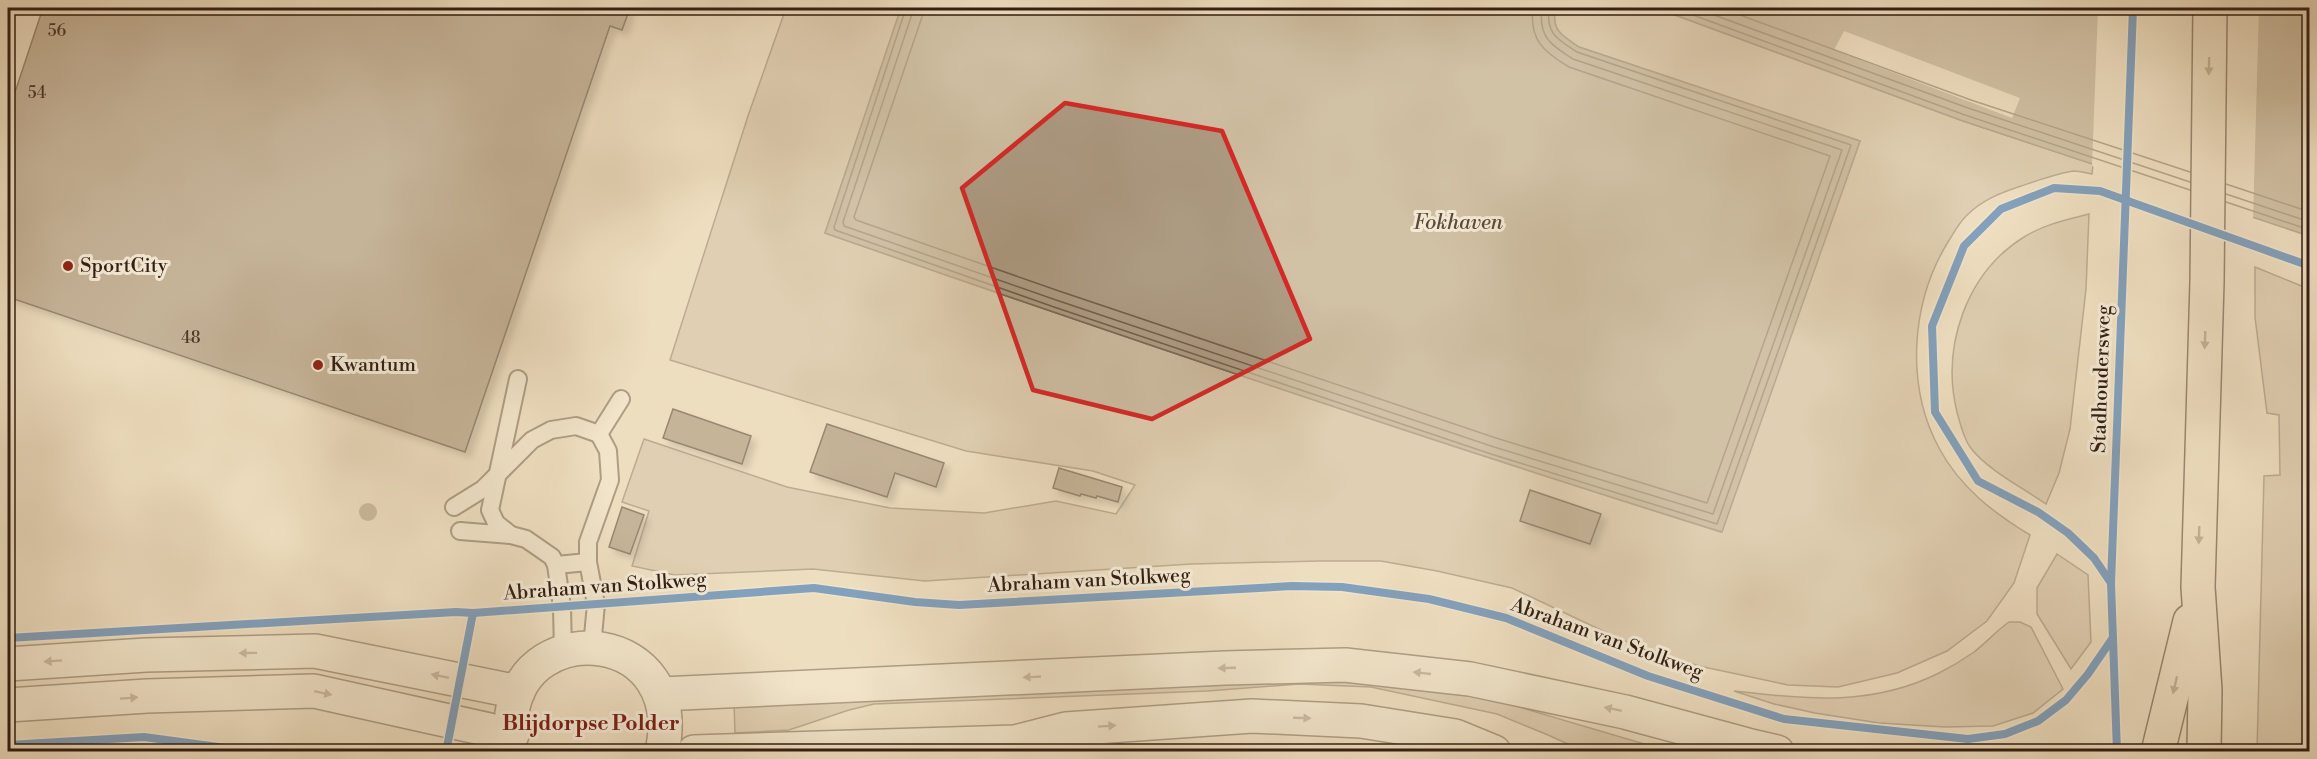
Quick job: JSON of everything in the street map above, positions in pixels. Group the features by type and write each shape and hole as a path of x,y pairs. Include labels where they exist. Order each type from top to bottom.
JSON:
{"main road":[{"path":"2204,752 2205,690 2198,587 2207,282 2210,8"},
{"path":"2158,752 2198,587"}],"street":[{"path":"8,705 147,696 314,691 514,743 513,706 518,692 529,675 544,661 578,649 614,651 633,661 649,676 661,694 666,714 666,734 662,752"},
{"path":"8,664 147,655 315,651 518,692"},
{"path":"661,694 1345,665 1470,679 1625,712 1746,746 1777,752"},
{"path":"694,752 1015,742 1066,729 1252,716 1361,721 1455,736 1494,752"}],"lane":[{"path":"511,535 496,523 490,510 518,379"},
{"path":"599,434 621,399"},
{"path":"454,507 483,489 532,440 551,430 576,426 599,434 608,452 610,480 588,542 588,562 596,604 578,649"},
{"path":"460,531 511,535 526,539 552,557 556,565 562,607 578,649"},
{"path":"556,565 588,562"},
{"path":"1015,742 1118,752"}],"highlighted area":[{"path":"1065,103 1222,131 1310,339 1152,419 1033,390 962,188"}],"shaded area":[{"path":"786,8 901,8 825,233 1272,386 1721,532 1860,141 1579,47 1559,32 1554,16 1555,8 1656,8 1963,121 2093,164 2092,174 2074,171 2047,177 1999,194 1972,210 1956,229 1936,265 1926,291 1920,317 1917,371 1928,424 1939,448 1957,475 1978,498 2030,535 2014,583 1987,621 1947,651 1897,673 1838,687 1788,685 1699,666 1622,640 1512,588 1381,561 1191,564 925,581 813,569 675,575 632,566 649,511 622,502 644,439 787,487 890,508 984,513 1056,501 1116,514 1135,485 1093,471 966,451 670,360 748,116"},
{"path":"2089,214 2086,289 2070,429 2059,473 2046,504 1985,463 1970,447 1962,430 1953,387 1956,338 1973,291 1987,270 2004,252 2024,237 2040,229"},
{"path":"2255,267 2309,289 2310,750 2257,751 2264,476 2280,475 2279,415 2267,413 2255,317"},
{"path":"2057,554 2088,575 2091,642 2071,669 2037,614 2037,588"},
{"path":"2009,622 2020,622 2031,627 2063,689 2033,713 1993,726 1945,727 1879,723 1774,704 1734,691 1838,698 1889,691 1914,684 1953,666 1974,652"},
{"path":"1370,675 1502,702 1668,751 1583,751 1497,714 1371,687 1299,684 1207,691 874,704 789,730 735,733 734,702"},
{"path":"137,748 162,751 56,751"}],"water":[{"name":"Fokhaven","path":"901,8 1555,8 1555,22 1559,32 1579,47 1860,141 1722,532 1272,386 825,233"},
{"path":"1656,8 2309,8 2309,236 1963,121"}],"pier":[{"path":"2098,8 2259,8 2253,220 2092,166"},
{"path":"1844,31 2020,98 2012,118 1834,50"}],"building":[{"path":"43,8 630,8 622,30 610,26 465,452 8,297 8,113"},
{"path":"673,409 751,436 742,464 663,438"},
{"path":"827,424 944,463 936,487 895,473 887,497 810,472"},
{"path":"1059,468 1122,487 1118,502 1097,496 1096,498 1081,494 1080,496 1053,488"},
{"path":"1530,490 1601,514 1590,544 1520,521"},
{"path":"622,507 644,515 630,554 609,547"}],"cycle path":[{"name":"Stadhoudersweg","path":"2117,752 2111,583 2133,8"},
{"path":"2111,583 2094,558 2068,533 2038,512 1978,481 1935,412 1932,326 1964,246 2001,209 2054,188 2100,191 2310,266"},
{"name":"Abraham van Stolkweg","path":"8,638 456,612 473,613 814,588 915,602 959,605 1292,586 1342,587 1429,599 1506,618 1648,676 1784,719 1968,739 2005,734 2038,721 2066,700 2088,674 2112,639"},
{"path":"446,752 473,613"},
{"path":"8,745 144,737 255,752"}],"place":[{"name":"SportCity","path":"68,266"},
{"name":"Kwantum","path":"318,365"}],"district":[{"name":"Blijdorpse Polder","path":"591,724"}]}
